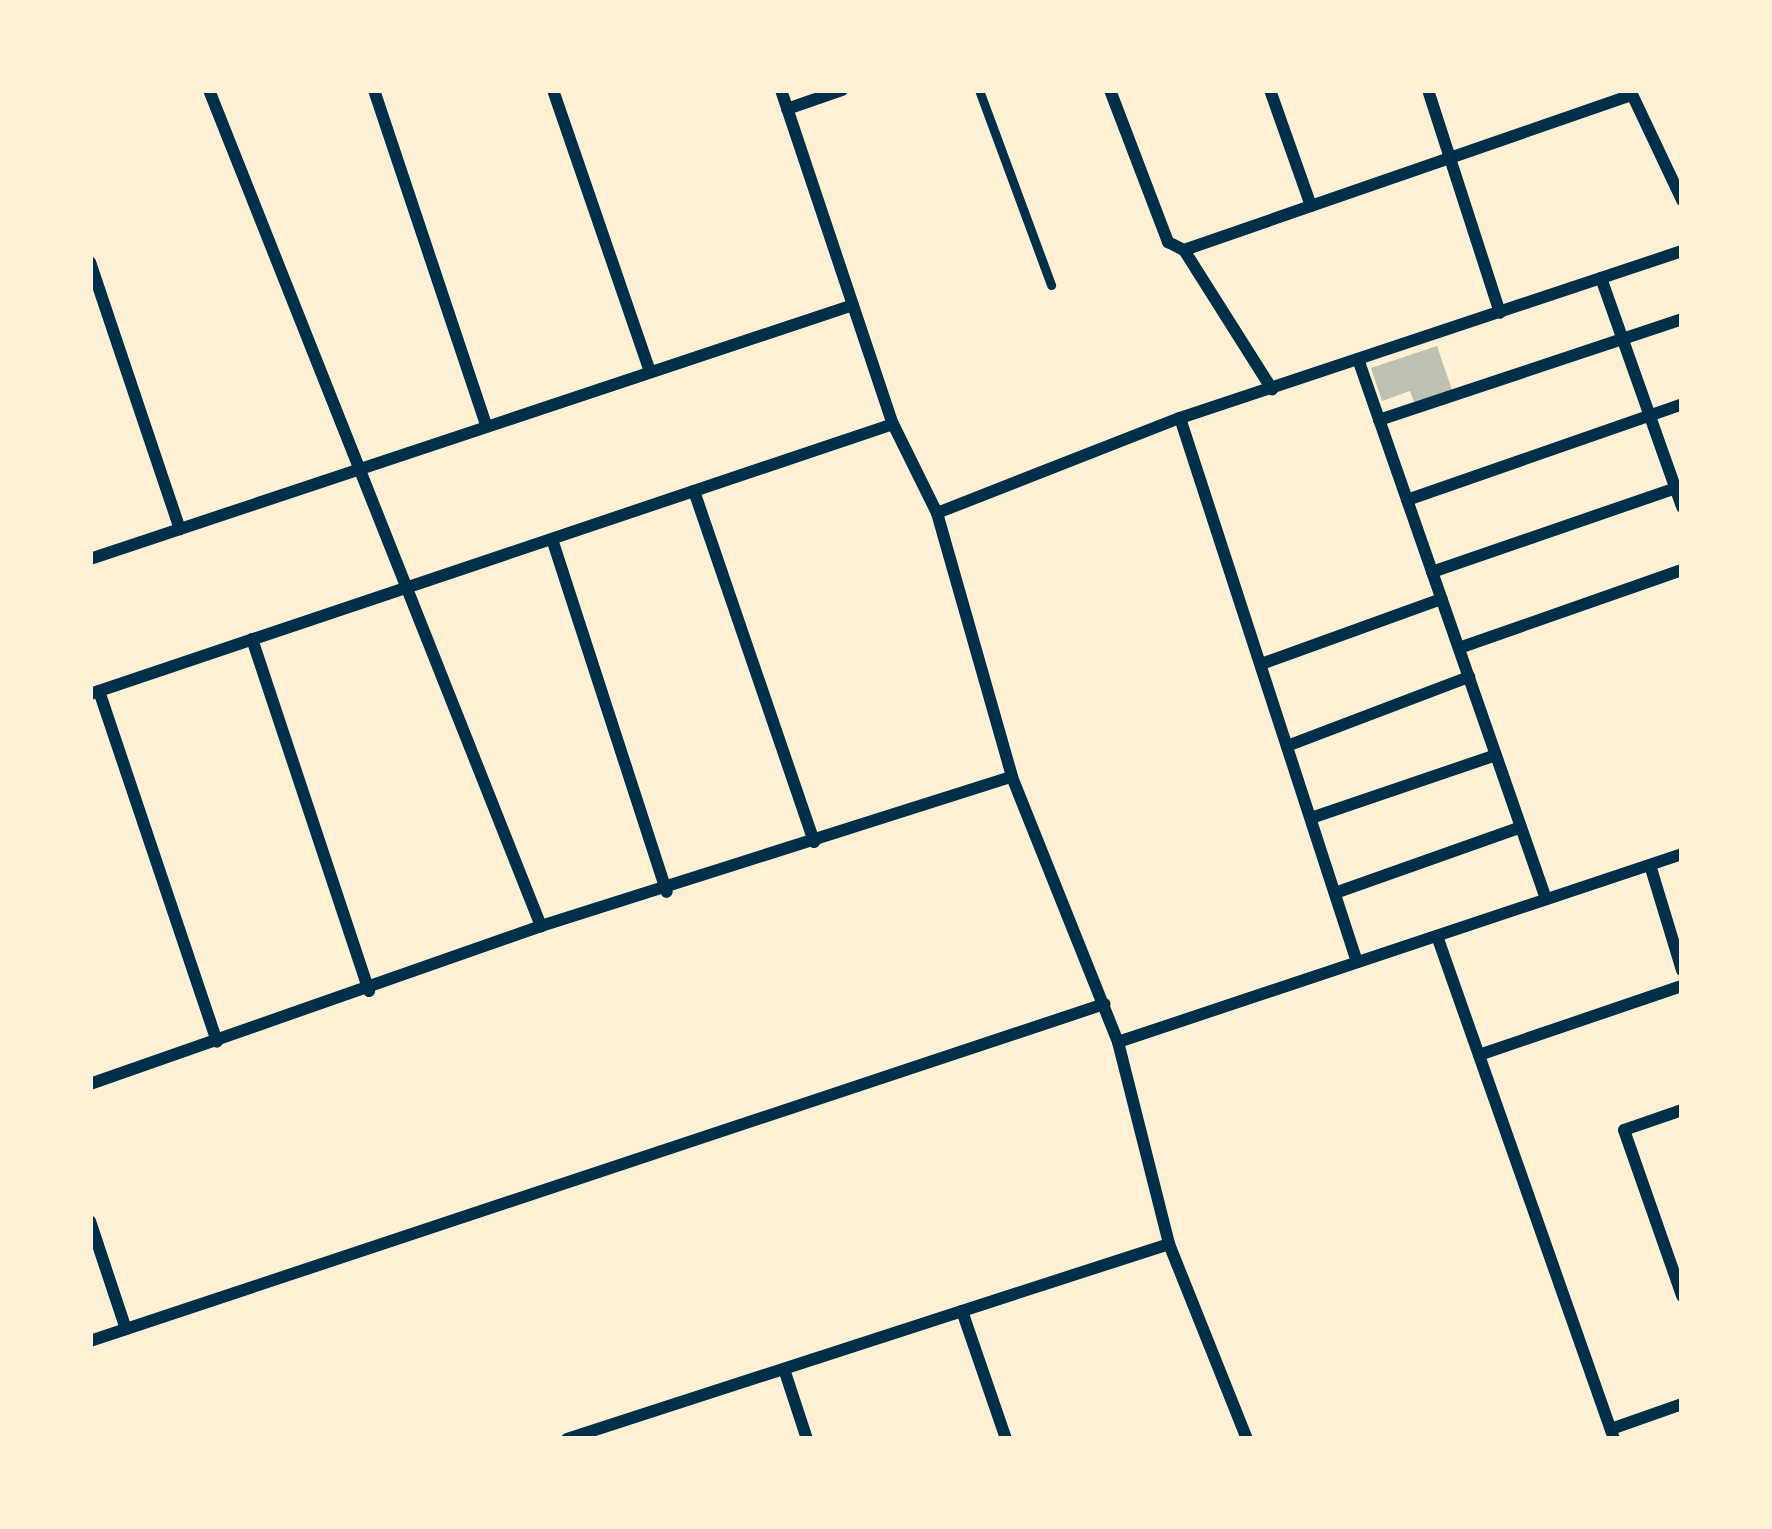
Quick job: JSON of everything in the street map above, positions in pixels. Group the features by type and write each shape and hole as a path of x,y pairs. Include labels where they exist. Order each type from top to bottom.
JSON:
{"street":[{"path":"209,90 541,926"},
{"path":"374,90 487,427"},
{"path":"553,90 650,372"},
{"path":"781,90 893,424 938,513 1012,777 1118,1042 1168,1244 1247,1439"},
{"path":"787,109 842,90"},
{"path":"1110,90 1168,242 1184,250 1272,389"},
{"path":"1270,90 1311,206"},
{"path":"1428,90 1500,313"},
{"path":"1184,250 1631,92 1682,200"},
{"path":"938,513 1180,418 1682,251"},
{"path":"90,262 180,529"},
{"path":"1601,278 1679,487 1682,507"},
{"path":"90,559 853,305"},
{"path":"1379,420 1682,319"},
{"path":"1358,359 1546,899"},
{"path":"1407,500 1682,404"},
{"path":"1180,418 1357,962"},
{"path":"217,1042 95,693 893,424"},
{"path":"1432,572 1679,487"},
{"path":"694,491 814,842"},
{"path":"552,538 667,892"},
{"path":"1459,648 1682,570"},
{"path":"1261,664 1442,599"},
{"path":"253,639 369,991"},
{"path":"1287,746 1469,677"},
{"path":"1311,818 1496,755"},
{"path":"90,1084 369,991 541,926 667,892 1012,777"},
{"path":"1335,893 1521,827"},
{"path":"1118,1042 1682,854"},
{"path":"1650,865 1682,970"},
{"path":"1437,936 1613,1434 1682,1404"},
{"path":"1479,1054 1682,986"},
{"path":"90,1341 1104,1004"},
{"path":"1682,1110 1624,1130 1682,1296"},
{"path":"90,1221 127,1329"},
{"path":"567,1439 1168,1244"},
{"path":"962,1311 1006,1439"},
{"path":"784,1369 806,1439"}],"lane":[{"path":"979,90 1051,285"}],"building":[{"path":"1437,346 1452,390 1414,402 1410,391 1382,401 1371,368"}]}
